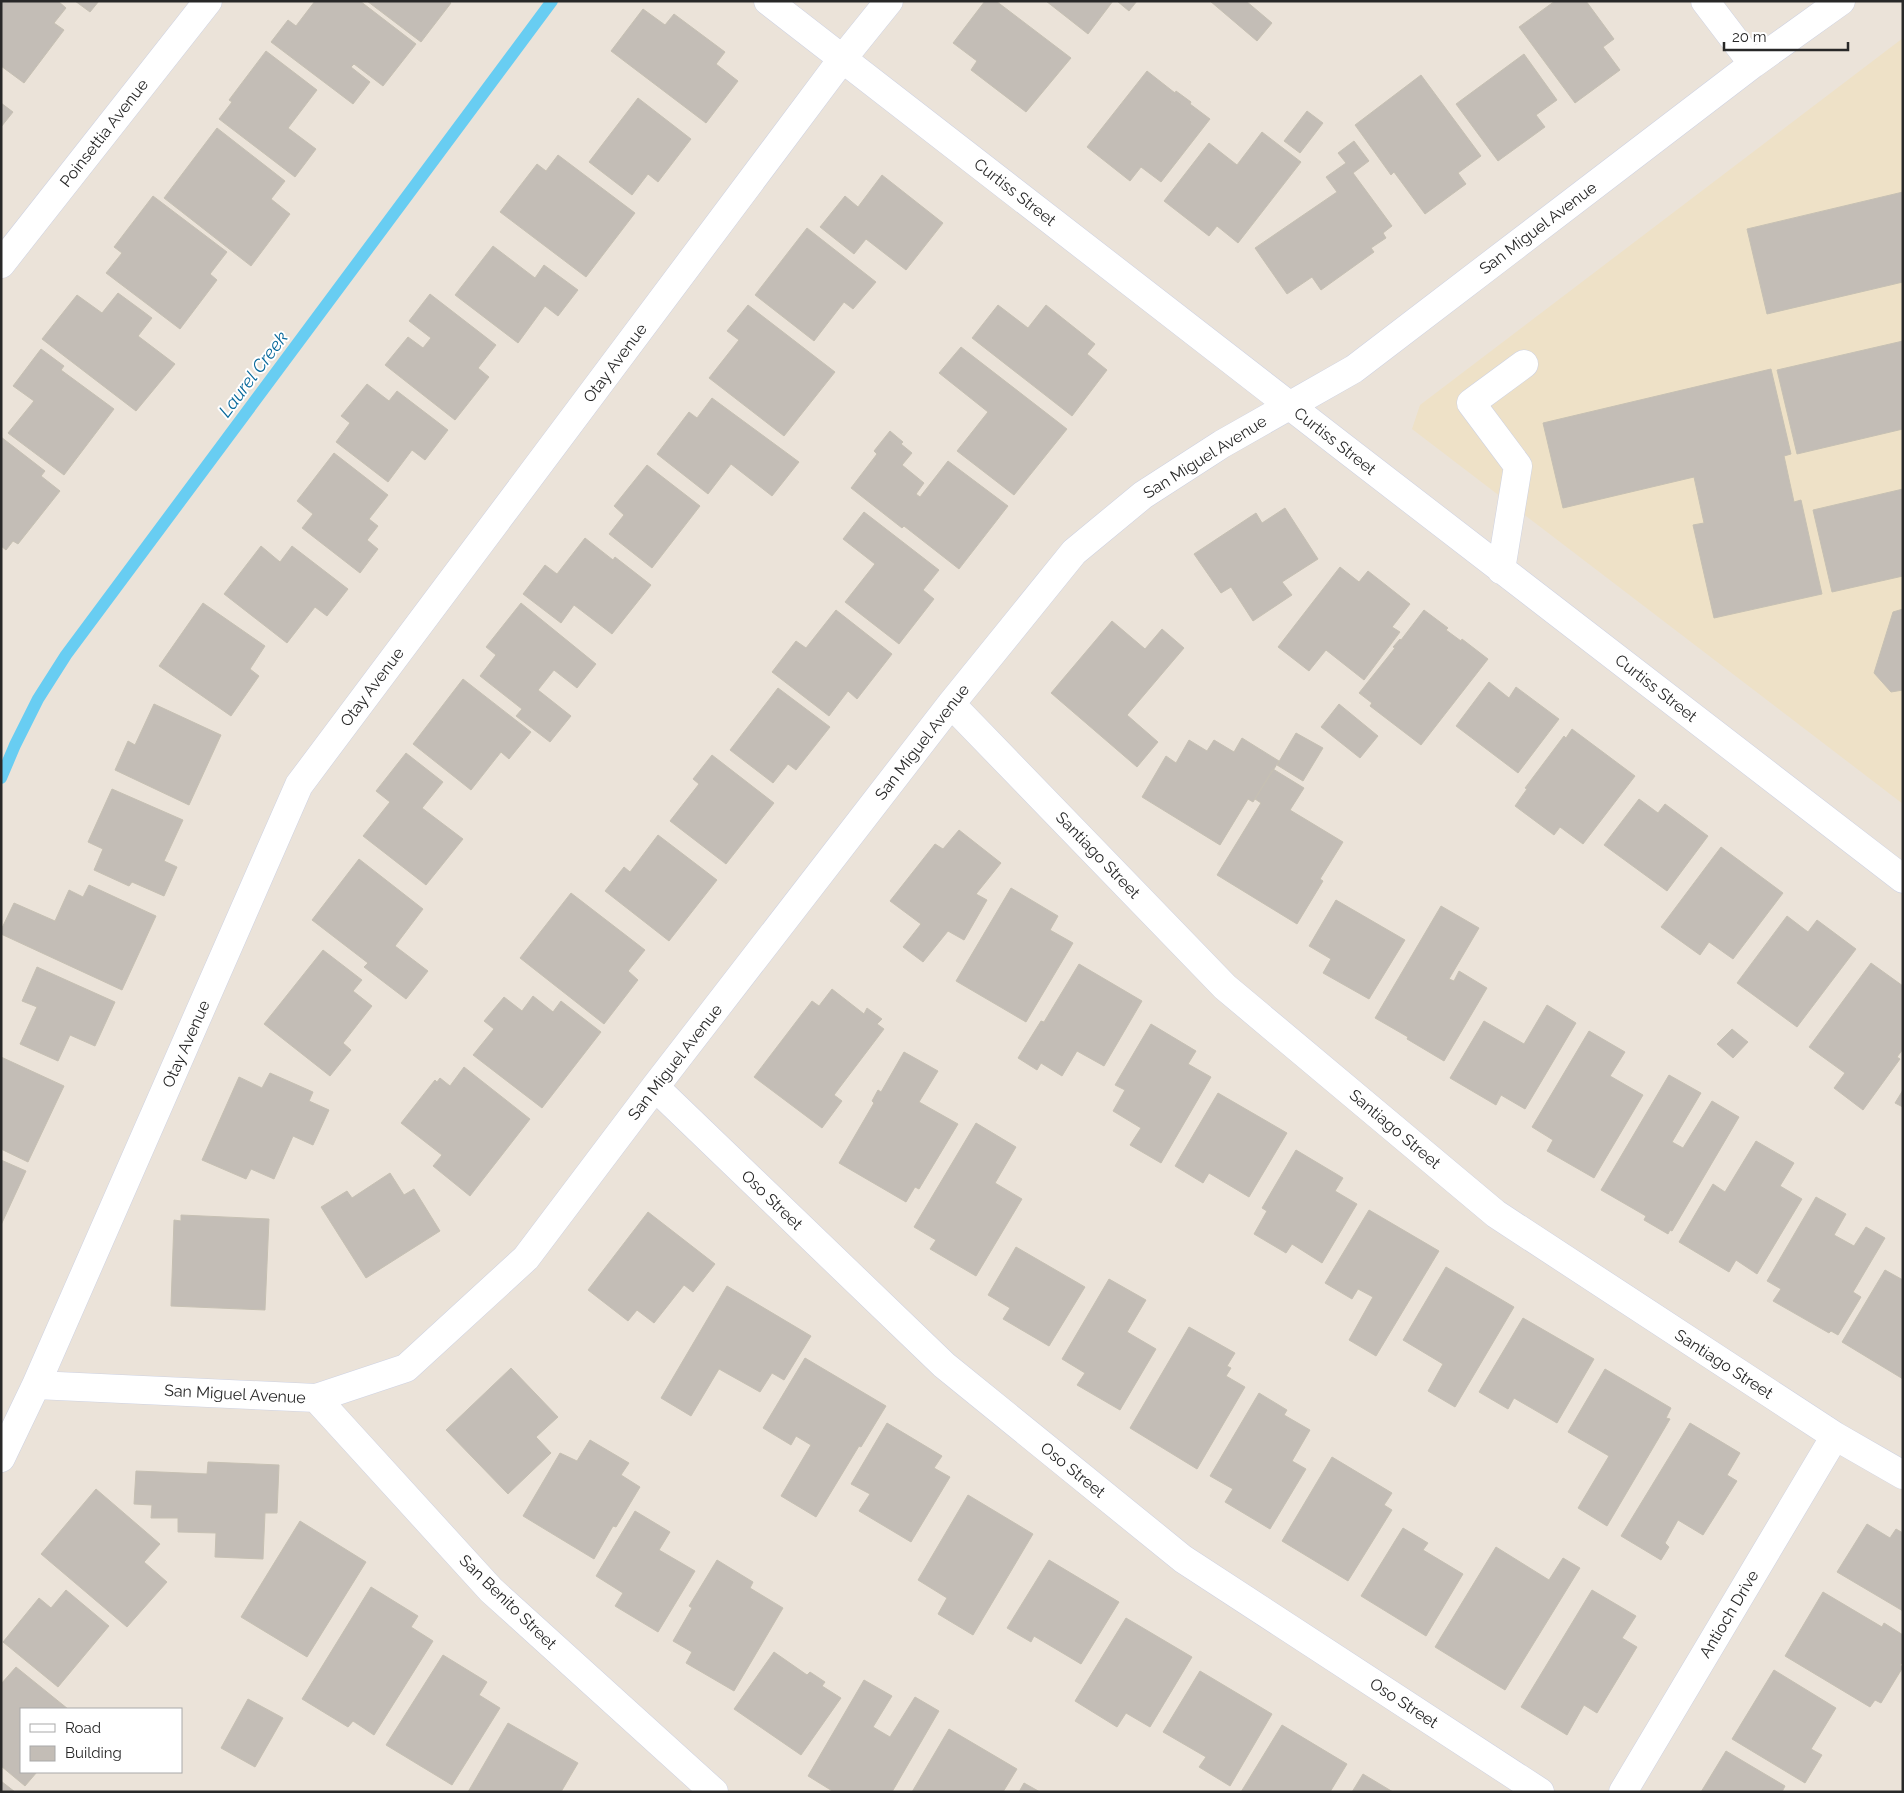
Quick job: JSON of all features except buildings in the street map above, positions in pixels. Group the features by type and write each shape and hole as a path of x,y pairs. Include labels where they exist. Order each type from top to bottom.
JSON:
{"street":[{"name":"Poinsettia Avenue","path":"1,264 208,1"},
{"name":"Curtiss Street","path":"768,1 1289,406 1903,879"},
{"name":"Otay Avenue","path":"1,1458 36,1385 299,785 843,58 889,1"},
{"path":"1705,1 1753,64"},
{"name":"San Miguel Avenue","path":"36,1385 316,1398 406,1368 526,1258 655,1087 951,704 1074,552 1143,495 1222,444 1354,369 1753,64 1841,1"},
{"path":"1502,570 1518,466 1472,403 1524,364"},
{"name":"Santiago Street","path":"951,704 1225,987 1496,1214 1835,1436 1903,1475"},
{"name":"Oso Street","path":"655,1087 944,1365 1183,1559 1540,1792"},
{"name":"San Benito Street","path":"316,1398 491,1590 714,1792"},
{"name":"Antioch Drive","path":"1623,1792 1835,1436"}],"shaded area":[{"path":"1903,38 1903,804 1412,429 1420,405"}],"waterway":[{"name":"Laurel Creek","path":"1,778 38,699 66,655 552,1"}]}
